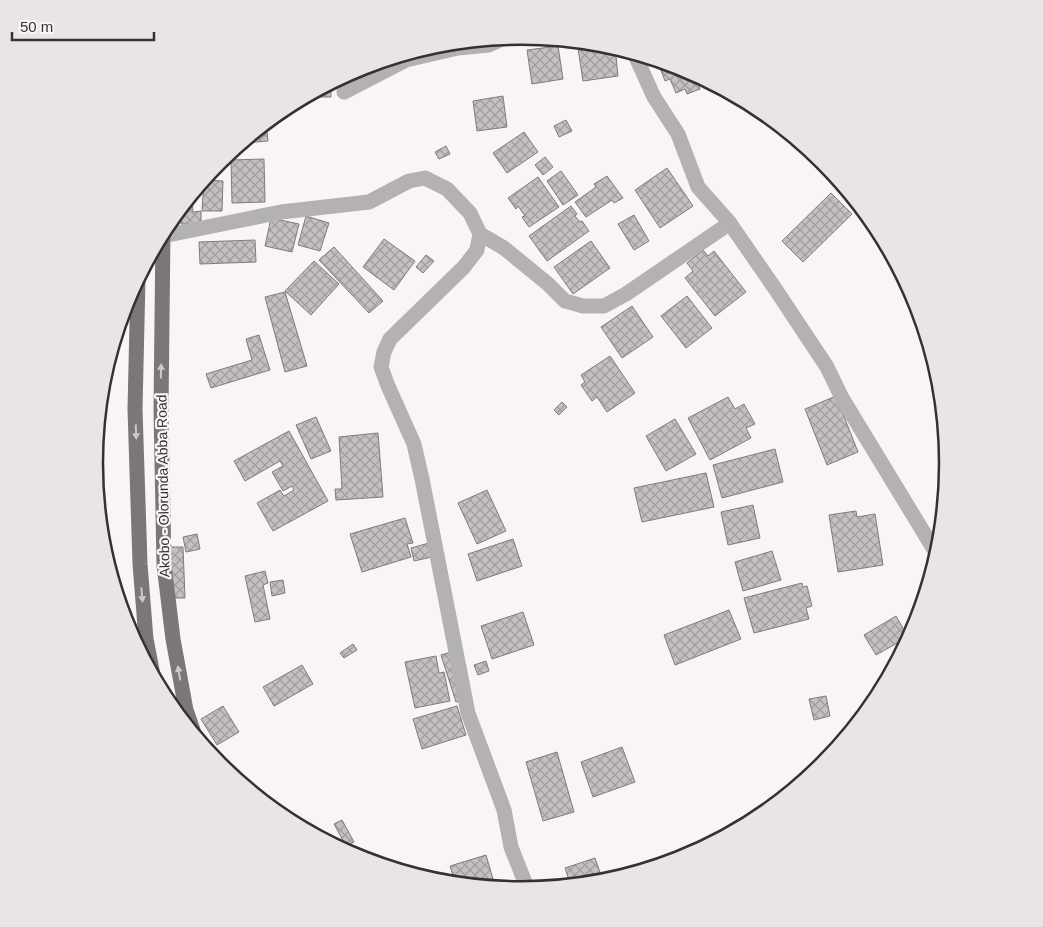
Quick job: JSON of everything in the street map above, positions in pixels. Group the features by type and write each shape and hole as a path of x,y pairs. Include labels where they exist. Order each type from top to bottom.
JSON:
{"main road":[{"name":"Akobo - Olorunda Abba Road","path":"163,248 161,409 164,565 173,639 189,718"},
{"name":"Akobo - Olorunda Abba Road","path":"138,296 135,409 140,564 148,653"},
{"path":"138,300 162,299"}],"street":[{"path":"638,61 654,97 678,134 698,186 730,223 827,367 842,398 932,546"},
{"path":"344,92 400,63"},
{"path":"173,232 281,212 369,202 409,180 425,178 447,189 470,213 480,234 504,248 565,300 583,306 604,306 626,294 730,223"},
{"path":"480,234 477,250 464,267 390,339 384,352 381,367 414,444 468,713 504,810 511,847 525,882"}],"building":[{"path":"558,47 563,79 532,84 527,50"},
{"path":"578,49 616,56 618,76 583,81"},
{"path":"660,69 698,84 700,89 687,94 685,89 676,93 670,79 665,81"},
{"path":"331,91 331,97 319,97"},
{"path":"503,96 507,127 477,131 473,101"},
{"path":"566,120 572,131 559,137 554,126"},
{"path":"267,131 268,141 254,142"},
{"path":"524,132 538,152 507,173 493,153"},
{"path":"446,146 450,154 439,159 435,152"},
{"path":"545,157 553,167 543,175 535,165"},
{"path":"264,159 265,202 232,203 231,163 235,160"},
{"path":"667,168 693,206 660,228 635,190"},
{"path":"561,171 578,195 563,205 547,181"},
{"path":"607,176 623,198 614,203 612,200 586,217 575,202 596,187 594,184"},
{"path":"538,177 559,207 529,227 522,217 525,216 518,206 516,209 508,198"},
{"path":"214,181 223,181 222,211 202,211 203,192"},
{"path":"831,193 852,214 803,262 782,241"},
{"path":"193,205 193,212 201,211 201,224 181,224 181,221"},
{"path":"571,206 577,214 575,216 580,222 582,221 589,231 547,261 529,236"},
{"path":"634,215 649,241 634,250 618,224"},
{"path":"306,216 329,223 320,251 298,245"},
{"path":"271,218 299,224 292,252 265,246"},
{"path":"384,239 415,261 394,290 363,267"},
{"path":"255,240 256,262 200,264 199,242"},
{"path":"591,241 610,268 573,294 554,267"},
{"path":"334,247 383,301 369,313 319,260"},
{"path":"703,250 708,256 714,251 746,292 715,316 685,278 693,271 687,263"},
{"path":"426,255 434,261 423,273 416,267"},
{"path":"314,261 339,284 311,315 285,291"},
{"path":"285,292 307,366 285,372 265,297"},
{"path":"687,296 712,328 686,348 661,316"},
{"path":"632,306 653,337 622,358 601,327"},
{"path":"259,335 270,370 211,388 206,374 252,360 246,339"},
{"path":"610,356 635,393 607,412 597,397 592,401 581,385 585,382 581,375"},
{"path":"836,396 858,452 827,465 805,409"},
{"path":"728,397 735,409 744,404 755,424 746,428 751,438 710,460 688,418"},
{"path":"562,402 567,407 559,415 554,410"},
{"path":"316,417 331,451 311,459 296,425"},
{"path":"675,419 696,454 666,471 646,436"},
{"path":"289,431 328,501 273,531 257,503 280,490 284,496 294,490 292,486 283,491 272,472 283,466 280,461 245,481 234,461"},
{"path":"378,433 383,497 336,500 335,489 342,489 339,437"},
{"path":"775,449 783,482 722,498 713,465"},
{"path":"706,473 714,507 642,522 634,488"},
{"path":"487,490 506,531 477,544 458,503"},
{"path":"753,505 760,538 728,545 721,512"},
{"path":"856,511 857,517 875,514 883,565 838,572 829,515"},
{"path":"405,518 413,543 407,544 411,557 362,572 350,534"},
{"path":"197,534 200,549 186,552 183,537"},
{"path":"513,539 522,566 477,581 468,554"},
{"path":"429,543 432,557 414,561 411,548"},
{"path":"170,547 183,547 185,598 172,598"},
{"path":"772,551 781,580 743,591 735,562"},
{"path":"265,571 268,583 263,585 270,619 255,622 245,576"},
{"path":"283,580 285,593 272,596 270,582"},
{"path":"802,583 803,587 807,586 812,606 806,608 809,619 754,633 744,598"},
{"path":"729,610 741,639 675,665 664,635"},
{"path":"523,612 534,645 492,659 481,626"},
{"path":"896,616 905,631 900,641 876,655 864,635"},
{"path":"353,644 357,650 344,658 340,653"},
{"path":"451,652 466,700 456,702 441,655"},
{"path":"436,656 439,673 444,672 450,701 415,708 405,662"},
{"path":"486,661 489,671 478,675 474,665"},
{"path":"302,665 313,684 274,706 263,687"},
{"path":"826,696 830,716 814,720 809,699"},
{"path":"223,706 239,732 217,745 201,719"},
{"path":"457,706 466,735 422,749 413,719"},
{"path":"622,747 635,782 593,797 581,762"},
{"path":"557,752 574,812 543,821 526,762"},
{"path":"342,820 354,842 349,845 344,843 334,824"},
{"path":"486,855 493,879 488,880 453,876 450,866"},
{"path":"595,858 601,874 569,879 565,868"}]}
